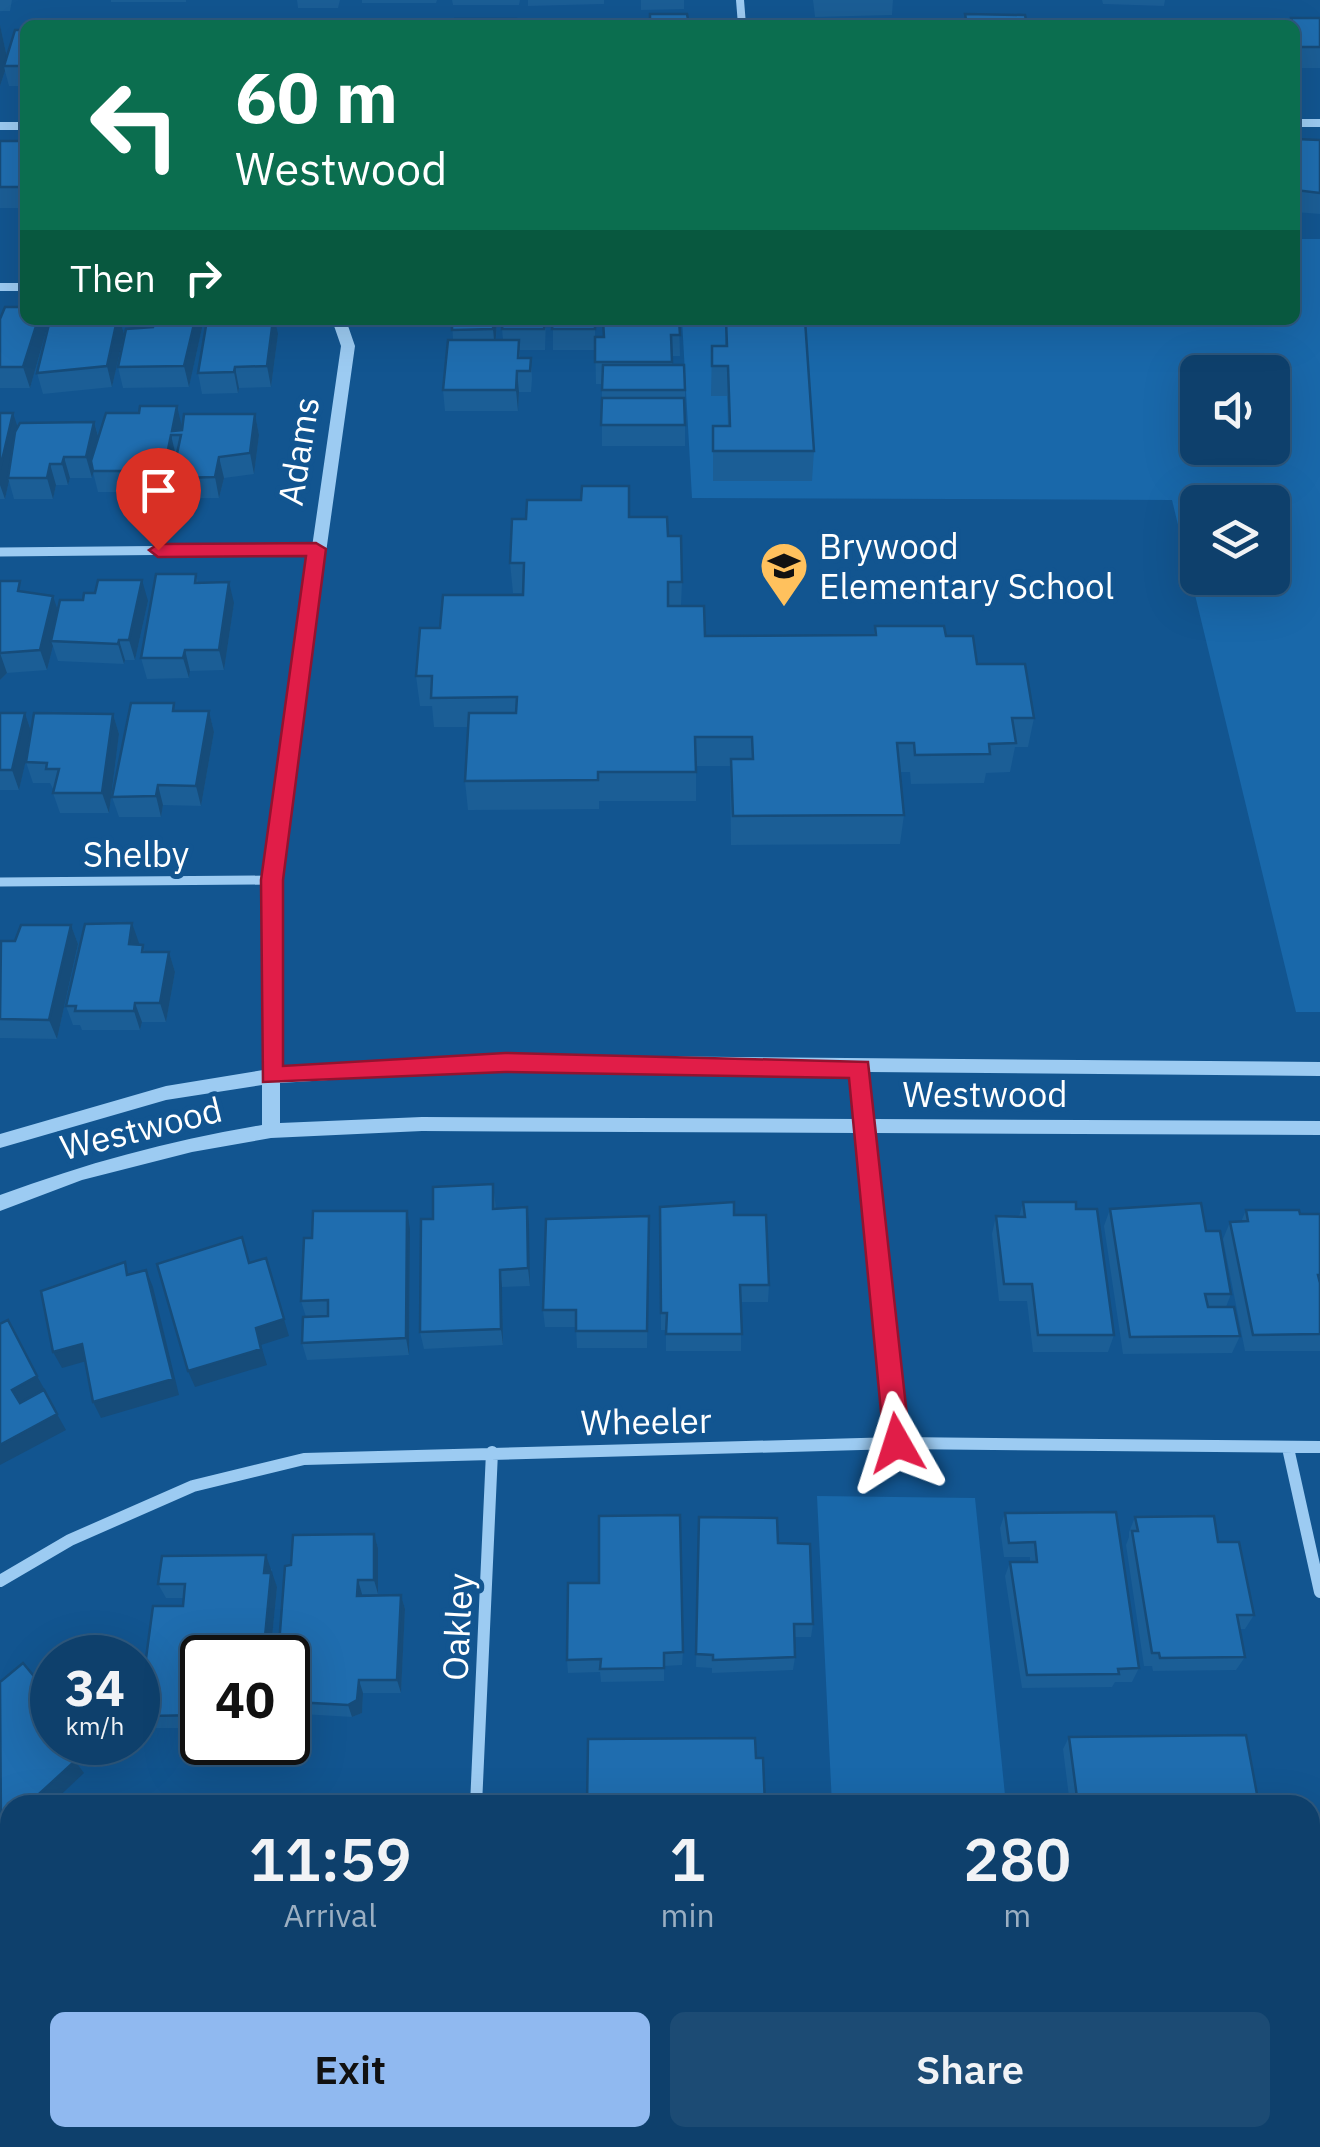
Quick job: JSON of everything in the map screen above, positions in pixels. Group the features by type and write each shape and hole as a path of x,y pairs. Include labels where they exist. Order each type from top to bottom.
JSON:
{"street":[{"name":"Adams","path":"271,1131 272,880 316,549 348,346 341,325"},
{"path":"0,552 316,549"},
{"name":"Shelby","path":"0,882 272,880"},
{"name":"Westwood","path":"0,1141 166,1093 272,1076 505,1062 1320,1069"},
{"path":"860,1068 897,1443"},
{"name":"Westwood","path":"0,1203 80,1173 192,1144 271,1131 422,1124 1320,1128"},
{"name":"Wheeler","path":"0,1581 70,1540 192,1486 304,1459 897,1443 1320,1448"},
{"path":"1288,1448 1320,1592"},
{"name":"Oakley","path":"476,1795 492,1452"}],"shaded area":[{"path":"1300,239 1320,239 1320,1012 1296,1012 1195,595 1290,595 1290,485 1180,485 1180,533 1172,500 692,498 682,325 1300,325"},
{"path":"817,1496 975,1498 1005,1795 832,1795"}],"building":[{"path":"650,14 687,14 688,20 650,20"},
{"path":"965,14 1025,15 1026,20 966,20"},
{"path":"1320,18 1320,47 1300,47 1300,20 1292,20"},
{"path":"15,30 20,30 20,66 4,66"},
{"path":"1300,139 1320,140 1320,193 1300,191"},
{"path":"0,141 20,141 20,187 0,187"},
{"path":"5,307 20,307 20,325 36,325 23,367 0,367 0,319"},
{"path":"49,325 116,325 107,366 37,373"},
{"path":"194,325 184,366 118,367 126,329"},
{"path":"206,325 272,325 267,366 198,373"},
{"path":"452,325 493,325 493,329 452,330"},
{"path":"502,325 544,325 544,329 502,329"},
{"path":"552,325 595,325 595,329 552,329"},
{"path":"603,325 679,325 680,335 671,335 672,362 595,362 595,337 604,337"},
{"path":"726,325 805,325 814,451 713,451 713,426 730,426 728,366 712,366 712,346 727,346"},
{"path":"448,340 519,340 518,358 531,358 530,371 517,371 516,390 443,390"},
{"path":"603,365 684,365 685,390 602,390"},
{"path":"602,398 684,398 685,425 601,425"},
{"path":"140,406 177,406 172,431 182,430 184,414 255,414 250,453 219,457 215,477 176,478 173,472 181,435 171,435 162,479 124,480 126,471 93,471 91,461 106,413 139,413"},
{"path":"0,413 13,413 0,469"},
{"path":"94,422 86,457 64,457 62,464 50,464 47,478 8,478 20,423"},
{"path":"582,486 629,486 629,517 667,517 668,536 681,536 682,582 668,582 668,606 704,606 705,636 876,635 875,626 944,626 946,636 973,636 977,664 1025,664 1034,718 1012,718 1016,743 989,744 990,754 915,755 914,743 897,743 904,815 733,816 731,759 753,759 752,737 695,737 696,772 598,772 598,780 465,781 469,713 516,713 517,697 431,698 432,676 416,676 420,628 440,628 443,595 523,595 524,563 510,563 512,519 526,519 527,500 581,500"},
{"path":"156,574 196,574 195,583 229,582 219,650 185,650 183,658 141,658"},
{"path":"98,580 142,580 129,640 119,640 118,644 51,641 60,600 83,600 84,593 95,593"},
{"path":"0,581 20,581 18,591 53,596 40,650 0,653"},
{"path":"131,703 174,703 173,711 209,711 196,786 158,785 156,796 112,797"},
{"path":"0,713 25,713 12,770 0,770"},
{"path":"34,713 113,714 102,793 53,793 59,769 46,769 47,763 26,762"},
{"path":"132,923 129,944 143,945 142,952 169,952 160,1003 135,1003 134,1011 75,1011 76,1006 66,1006 85,924"},
{"path":"21,925 71,925 49,1020 0,1019 1,941 15,941"},
{"path":"493,1184 493,1209 527,1207 528,1268 500,1270 501,1329 420,1332 421,1219 433,1219 433,1187"},
{"path":"734,1202 734,1215 766,1215 769,1285 740,1285 742,1334 666,1334 667,1313 661,1313 660,1207"},
{"path":"1023,1202 1076,1202 1076,1209 1097,1209 1114,1335 1038,1335 1032,1284 1004,1284 996,1216 1025,1217"},
{"path":"1201,1203 1206,1231 1220,1231 1231,1294 1205,1294 1208,1307 1234,1307 1240,1336 1130,1337 1110,1209"},
{"path":"1246,1210 1320,1214 1320,1334 1253,1335 1230,1222 1248,1221"},
{"path":"313,1211 407,1211 406,1338 302,1343 303,1317 328,1316 328,1300 301,1301 304,1238 312,1238"},
{"path":"649,1216 647,1331 576,1331 576,1310 543,1310 546,1219"},
{"path":"242,1237 249,1263 266,1258 284,1319 256,1328 261,1349 188,1371 157,1264"},
{"path":"125,1262 127,1275 146,1270 173,1379 93,1402 82,1344 53,1352 41,1291"},
{"path":"8,1320 37,1376 12,1390 20,1403 44,1390 57,1414 0,1445 0,1324"},
{"path":"1116,1512 1139,1668 1118,1669 1119,1674 1027,1675 1010,1562 1037,1562 1035,1542 1009,1543 1005,1513"},
{"path":"680,1515 683,1652 664,1653 664,1668 600,1669 601,1659 567,1660 568,1583 599,1583 599,1516"},
{"path":"1214,1516 1218,1542 1239,1542 1254,1615 1237,1615 1245,1657 1160,1658 1159,1653 1152,1653 1132,1531 1138,1531 1135,1517"},
{"path":"699,1517 777,1518 778,1543 810,1544 813,1624 794,1624 795,1657 713,1660 713,1655 696,1654"},
{"path":"374,1534 374,1580 358,1580 357,1596 401,1595 397,1680 359,1680 357,1700 348,1705 310,1703 310,1635 280,1635 285,1566 291,1565 293,1535"},
{"path":"266,1555 264,1573 271,1573 265,1635 180,1635 180,1715 160,1716 160,1635 149,1635 153,1606 183,1606 185,1584 158,1584 162,1556"},
{"path":"23,1663 30,1671 30,1765 71,1765 38,1795 1,1795 0,1682"},
{"path":"1246,1735 1257,1795 1077,1795 1069,1737"},
{"path":"755,1738 756,1758 763,1758 765,1795 587,1795 588,1739"}],"place":[{"name":"Brywood Elementary School","path":"784,608"}],"route":[{"path":"158,550 316,549 272,880 272,1076 505,1062 860,1068 897,1443"}]}
